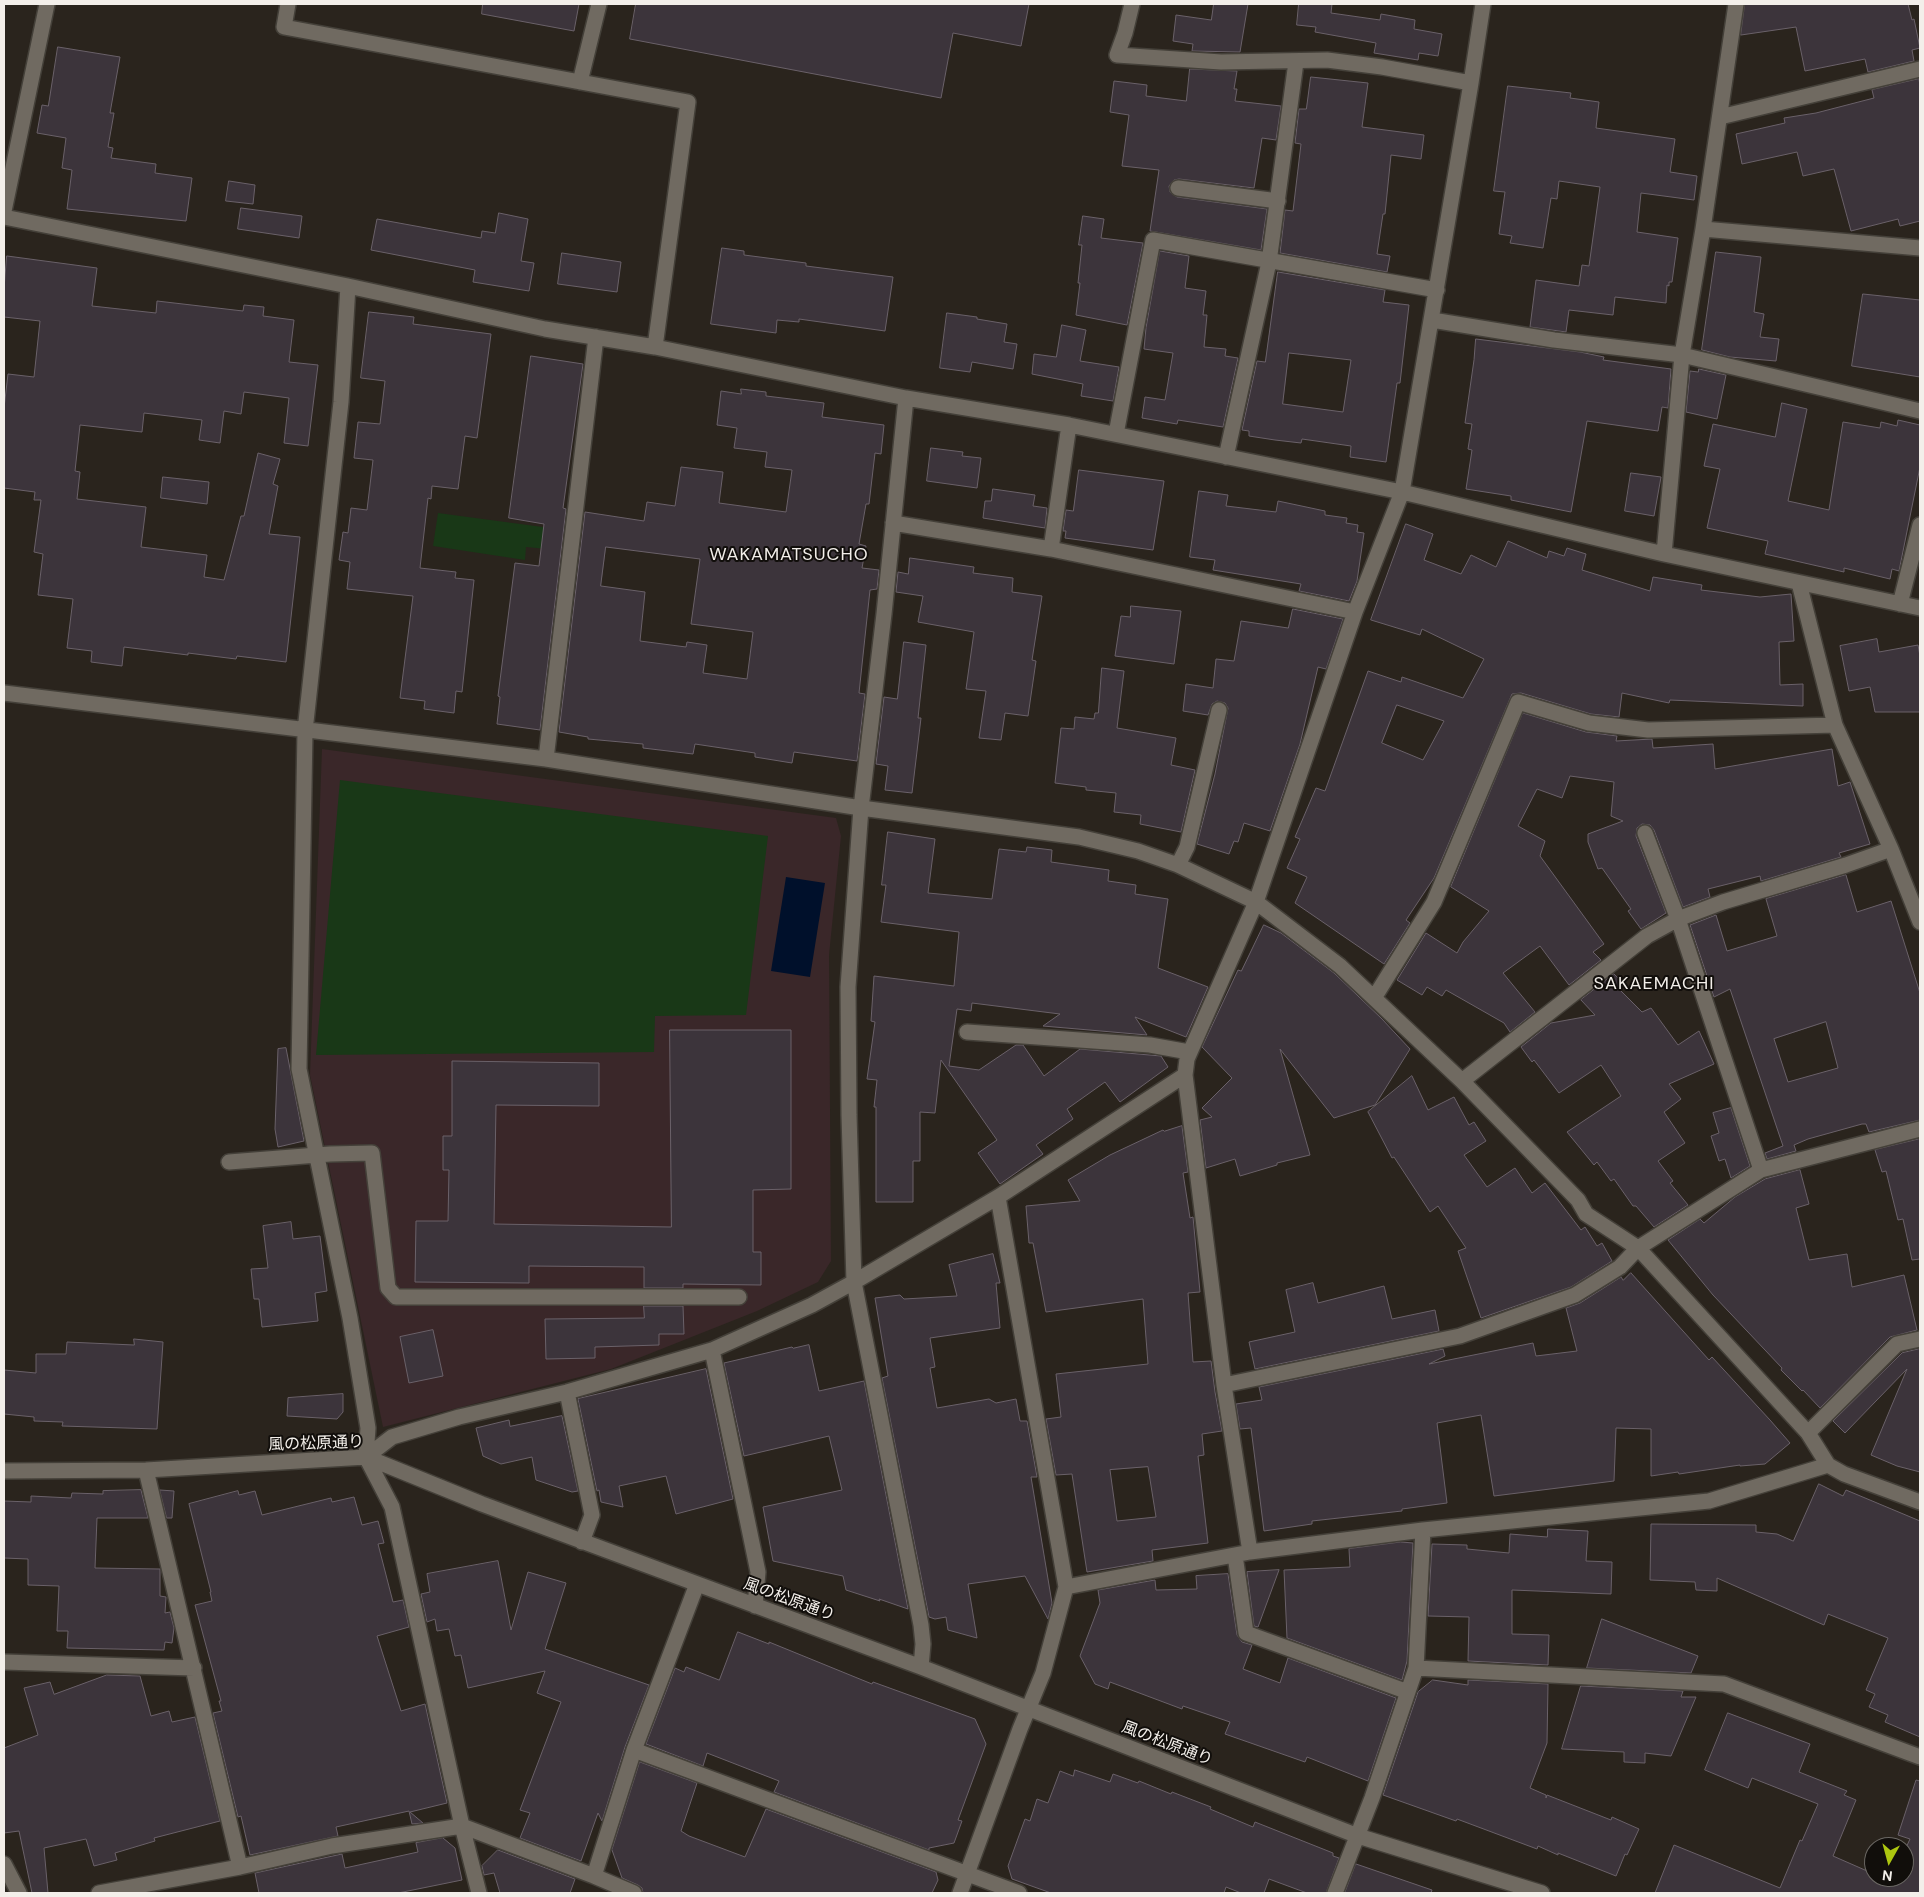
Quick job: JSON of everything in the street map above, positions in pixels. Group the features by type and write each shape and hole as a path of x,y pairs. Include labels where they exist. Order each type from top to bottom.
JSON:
{"street":[{"path":"4,211 48,4"},
{"path":"288,4 284,27 688,102 654,347"},
{"path":"580,82 599,4"},
{"path":"1132,4 1117,55 1221,62 1327,60 1382,67 1471,83"},
{"path":"1250,1552 1224,1385 1185,1075 1190,1052 1256,902 1355,612 1402,492 1483,4"},
{"path":"1664,554 1682,355 1703,229 1736,4"},
{"path":"1226,457 1269,262 1296,62"},
{"path":"1720,117 1920,69"},
{"path":"1178,188 1278,201"},
{"path":"4,217 348,286 545,329 654,347 906,398 1069,425 1402,492 1664,554 1920,608"},
{"path":"1703,229 1920,248"},
{"path":"1116,434 1154,240 1269,262 1437,290"},
{"path":"348,286 341,402 305,731 299,1068 352,1327 368,1428 366,1457 392,1507 478,1893"},
{"path":"1432,320 1554,340 1682,355 1920,411"},
{"path":"546,759 596,337"},
{"path":"906,398 861,808 848,987 849,1115 854,1282 922,1625 921,1667"},
{"path":"1051,549 1069,425"},
{"path":"893,523 1051,549 1355,612"},
{"path":"1900,604 1920,525"},
{"path":"1799,583 1835,725 1891,849 1920,922"},
{"path":"4,693 546,759 861,808 1079,837 1138,852 1178,865 1256,902 1340,966 1462,1081 1578,1200 1586,1214 1638,1248 1808,1433 1828,1465 1844,1474 1920,1502"},
{"path":"1374,998 1434,902 1518,702 1589,723 1648,730 1835,725"},
{"path":"1178,865 1187,847 1219,710"},
{"path":"1645,833 1678,919 1761,1170"},
{"path":"1462,1081 1647,936 1678,919 1723,902 1846,865 1891,849"},
{"path":"968,1032 1150,1045 1190,1052"},
{"path":"366,1457 392,1437 459,1417 567,1392 712,1350 812,1305 998,1197 1185,1075"},
{"path":"1224,1385 1460,1336 1575,1295 1620,1267 1638,1248 1761,1170 1920,1129"},
{"path":"229,1162 372,1153 388,1288 396,1297 739,1297"},
{"path":"960,1893 1027,1709 1043,1673 1066,1587 998,1197"},
{"path":"1808,1433 1897,1344 1920,1340"},
{"path":"712,1350 758,1572 755,1606"},
{"path":"567,1392 592,1515 582,1542"},
{"name":"風の松原通り","path":"4,1471 146,1470 366,1457 582,1542 921,1667 1358,1836 1542,1893"},
{"path":"1066,1587 1250,1552 1423,1530 1709,1501 1828,1465"},
{"path":"146,1470 240,1867"},
{"path":"1335,1893 1358,1836 1416,1668 1423,1530"},
{"path":"1235,1555 1246,1633 1408,1692"},
{"path":"594,1876 634,1750 697,1584"},
{"path":"4,1662 194,1668"},
{"path":"1416,1668 1724,1684 1920,1757"},
{"path":"634,1750 1019,1893"},
{"path":"99,1893 240,1867 332,1846 462,1826 634,1893"},
{"path":"4,1864 19,1893"}],"shaded area":[{"path":"322,749 836,818 841,836 829,955 831,1261 818,1282 757,1311 611,1369 383,1427 310,1075"}],"green space":[{"path":"438,513 550,528 547,549 526,547 525,560 433,546"},
{"path":"340,780 768,836 746,1015 655,1016 654,1052 316,1055"}],"water":[{"path":"786,877 825,883 810,977 771,971"}],"building":[{"path":"483,4 579,4 574,31 482,14"},
{"path":"636,4 1029,4 1021,46 953,33 941,98 630,39"},
{"path":"1214,4 1248,4 1240,52 1192,51 1193,44 1173,41 1176,15 1211,20"},
{"path":"1299,4 1332,4 1331,13 1380,20 1381,14 1415,20 1414,29 1442,34 1438,56 1419,53 1418,60 1374,53 1376,43 1315,32 1316,27 1297,25"},
{"path":"1745,4 1908,4 1912,20 1914,19 1920,48 1912,50 1914,61 1868,72 1865,59 1805,71 1796,27 1741,35"},
{"path":"58,47 120,57 110,113 114,113 108,147 113,148 111,158 156,164 155,173 192,178 186,221 67,209 72,170 62,168 66,138 37,133 42,105 48,106"},
{"path":"1190,69 1237,71 1234,89 1237,89 1235,101 1281,106 1276,140 1262,138 1254,188 1179,179 1174,180 1169,186 1170,192 1177,197 1267,209 1261,250 1150,231 1159,170 1122,166 1129,115 1110,112 1114,81 1147,85 1146,96 1186,101"},
{"path":"1311,77 1368,83 1362,127 1424,135 1421,159 1391,155 1385,214 1383,214 1377,254 1390,256 1387,272 1280,253 1285,210 1293,211 1301,144 1295,143 1299,109 1306,109"},
{"path":"1919,79 1920,221 1900,226 1898,219 1851,231 1834,169 1803,176 1797,152 1742,164 1736,134 1785,123 1784,118 1816,113 1874,98 1872,90"},
{"path":"1508,86 1571,93 1570,98 1599,102 1596,128 1675,139 1670,172 1697,176 1694,200 1641,193 1637,232 1678,238 1672,282 1669,282 1669,286 1667,285 1666,303 1615,297 1613,315 1569,310 1566,332 1530,327 1536,280 1579,286 1582,265 1589,266 1600,187 1559,181 1557,199 1551,198 1543,248 1510,243 1512,236 1499,234 1505,192 1494,191"},
{"path":"229,181 255,185 253,204 226,201"},
{"path":"241,208 302,216 299,238 238,229"},
{"path":"499,213 528,219 521,261 534,263 529,291 473,282 475,270 371,250 377,219 481,238 482,231 495,233"},
{"path":"1083,216 1104,219 1101,238 1143,243 1127,325 1076,315 1082,245 1079,245"},
{"path":"722,248 744,251 744,255 806,263 806,266 893,277 885,331 799,319 799,322 777,320 776,333 711,324"},
{"path":"1160,251 1189,256 1185,288 1206,291 1203,315 1207,315 1204,347 1226,349 1225,356 1238,358 1223,427 1178,420 1177,424 1142,418 1145,397 1165,400 1173,353 1144,349"},
{"path":"1716,252 1761,257 1754,312 1764,314 1760,337 1779,339 1776,361 1730,357 1702,350"},
{"path":"562,253 621,262 617,292 558,284"},
{"path":"7,256 97,268 92,306 156,313 157,301 243,311 244,305 264,307 263,316 294,320 289,362 318,365 308,446 284,443 289,398 244,392 241,414 224,411 220,443 199,440 202,420 144,413 142,432 80,425 75,471 80,472 77,499 146,507 141,547 207,555 204,577 224,580 241,516 244,516 258,453 280,459 273,484 278,486 269,534 300,537 286,662 237,656 236,659 188,653 188,655 124,647 122,666 91,662 92,651 67,648 73,599 38,595 43,554 34,552 41,500 34,500 35,492 4,488 4,408 8,374 34,377 40,321 4,317"},
{"path":"1278,272 1385,290 1383,302 1409,305 1400,383 1397,383 1386,462 1350,457 1351,446 1302,439 1301,443 1249,436 1249,431 1242,430 1257,361 1265,362","holes":["1289,353 1351,360 1343,412 1283,404"]},
{"path":"1863,294 1920,300 1920,377 1852,366"},
{"path":"369,312 414,317 413,324 491,334 477,438 465,436 458,489 432,486 431,499 428,498 420,568 456,572 455,578 474,580 462,692 456,691 454,713 424,709 425,701 400,698 413,596 347,589 350,562 339,560 343,532 348,533 351,508 367,510 373,460 354,458 358,422 380,424 385,381 361,378"},
{"path":"947,313 1007,324 1004,342 1017,344 1013,369 972,362 970,372 940,368"},
{"path":"1062,325 1086,330 1080,361 1119,367 1113,401 1081,396 1083,384 1032,374 1034,354 1056,357"},
{"path":"1476,339 1580,352 1604,357 1603,360 1671,369 1668,408 1662,407 1658,431 1587,421 1571,512 1511,500 1511,496 1466,489 1472,450 1468,449 1472,424 1465,423"},
{"path":"531,356 583,364 563,508 566,509 540,730 497,724 500,697 498,696 515,563 539,566 544,524 509,518"},
{"path":"1699,369 1726,375 1717,419 1686,412 1690,371 1698,372"},
{"path":"741,389 766,392 766,396 824,403 822,417 884,425 881,454 875,453 869,504 866,504 859,544 866,546 862,568 879,570 877,589 870,590 859,693 865,694 857,761 794,752 792,763 755,757 755,753 695,744 693,754 643,748 643,744 588,739 588,737 559,732 585,512 644,521 647,502 675,506 681,467 723,472 719,503 786,512 792,470 765,467 767,452 734,448 737,428 717,425 721,391 741,394","holes":["606,547 700,559 691,624 753,632 747,679 703,673 707,645 687,642 686,647 640,641 645,592 601,586"]},
{"path":"1782,403 1807,409 1788,501 1829,510 1843,422 1880,428 1881,422 1897,426 1898,420 1920,425 1920,467 1899,571 1892,569 1890,579 1844,568 1844,572 1765,554 1768,541 1707,528 1720,469 1704,466 1713,424 1775,437"},
{"path":"931,448 963,452 962,456 981,458 977,488 927,481"},
{"path":"1079,470 1164,481 1153,550 1065,538 1066,531 1063,531 1066,510 1073,511"},
{"path":"1631,473 1661,477 1654,516 1625,511"},
{"path":"163,477 209,482 207,504 161,498"},
{"path":"993,489 1035,495 1033,506 1047,508 1045,528 983,518 985,501 991,501"},
{"path":"1199,491 1228,495 1226,506 1276,512 1278,501 1325,511 1325,515 1347,518 1346,523 1358,525 1357,532 1364,533 1357,581 1349,601 1299,591 1301,584 1213,570 1215,560 1190,557"},
{"path":"1406,524 1433,534 1424,560 1461,574 1471,555 1496,567 1508,541 1547,558 1549,551 1564,556 1567,548 1586,554 1582,570 1650,591 1653,577 1702,585 1701,590 1760,597 1791,594 1794,641 1779,642 1780,685 1803,684 1803,706 1670,700 1669,703 1622,693 1619,717 1591,714 1521,693 1512,694 1434,878 1406,920 1410,923 1384,964 1295,903 1307,877 1287,868 1300,839 1295,837 1316,788 1325,791 1368,671 1401,682 1402,677 1463,698 1484,659 1422,629 1420,635 1371,620","holes":["1397,705 1444,721 1423,760 1382,743"]},
{"path":"910,558 974,567 973,573 1013,578 1012,592 1042,596 1032,660 1036,661 1028,716 1005,713 1001,740 979,738 986,691 966,689 974,632 918,622 923,596 896,592 898,572 908,574"},
{"path":"1131,606 1181,611 1174,664 1115,656 1121,616 1130,617"},
{"path":"1293,609 1343,619 1326,669 1318,667 1300,744 1270,831 1244,823 1238,842 1234,841 1229,854 1197,844 1215,774 1228,708 1225,703 1217,701 1212,704 1208,715 1183,711 1186,684 1213,688 1216,659 1234,661 1241,621 1288,628"},
{"path":"1877,639 1879,652 1918,645 1920,656 1920,712 1875,712 1870,687 1849,691 1840,646"},
{"path":"904,642 926,645 918,718 921,718 912,793 885,790 888,766 876,764 884,697 897,699"},
{"path":"1102,668 1124,671 1117,728 1176,738 1171,765 1195,770 1181,832 1140,824 1141,815 1114,812 1116,793 1086,790 1086,787 1055,783 1061,728 1074,729 1075,717 1094,719 1095,713 1098,713"},
{"path":"1523,713 1586,732 1617,736 1616,741 1652,739 1653,748 1713,744 1715,769 1832,749 1838,786 1850,782 1870,844 1839,853 1841,857 1761,881 1760,876 1708,889 1710,897 1683,907 1654,830 1650,825 1642,824 1637,828 1636,836 1666,913 1641,929 1628,911 1631,909 1602,868 1598,869 1588,842 1588,834 1623,821 1611,816 1614,782 1570,776 1562,798 1537,789 1518,826 1545,841 1540,856 1604,944 1593,952 1601,960 1569,985 1540,946 1503,973 1535,1012 1510,1032 1504,1023 1446,990 1442,996 1427,987 1422,995 1397,980 1426,933 1457,953 1463,942 1489,911 1451,887"},
{"path":"888,832 935,839 928,893 992,899 999,849 1026,852 1027,847 1052,850 1051,862 1109,870 1108,881 1136,885 1135,894 1168,899 1158,968 1208,987 1186,1037 1135,1017 1147,1035 1043,1026 1060,1014 972,1003 971,1011 957,1009 949,1066 979,1070 1016,1045 1023,1045 1044,1076 1080,1049 1161,1056 1168,1067 1120,1102 1105,1082 1067,1109 1073,1119 1036,1145 1043,1154 1000,1184 978,1153 997,1140 941,1060 935,1113 920,1112 920,1161 913,1161 913,1202 876,1202 876,1107 874,1107 877,1080 867,1079 875,1022 871,1021 874,976 954,986 959,932 881,922 886,885 882,885"},
{"path":"1846,875 1857,912 1891,901 1920,993 1920,1120 1869,1132 1866,1124 1862,1124 1808,1139 1794,1145 1796,1151 1767,1159 1765,1153 1783,1146 1730,989 1714,997 1690,925 1716,915 1727,951 1777,936 1766,899","holes":["1826,1022 1838,1068 1788,1082 1774,1039"]},
{"path":"1264,925 1281,933 1334,973 1410,1049 1375,1105 1334,1118 1280,1049 1310,1155 1277,1163 1277,1165 1240,1176 1235,1159 1206,1168 1200,1120 1212,1117 1202,1108 1232,1078 1202,1047 1238,970 1241,971"},
{"path":"1614,974 1623,983 1618,988 1642,1012 1651,1008 1678,1045 1699,1031 1714,1064 1669,1084 1681,1099 1664,1112 1685,1143 1658,1161 1673,1181 1670,1183 1688,1205 1654,1227 1636,1206 1633,1206 1614,1179 1611,1181 1597,1162 1594,1165 1567,1132 1621,1096 1601,1065 1559,1093 1534,1060 1532,1062 1521,1047 1551,1023 1595,1015 1581,1000"},
{"path":"670,1030 791,1030 791,1189 753,1190 753,1252 761,1252 761,1285 683,1284 683,1288 644,1288 644,1267 529,1266 529,1283 415,1282 416,1221 448,1221 449,1170 443,1170 443,1136 452,1136 452,1061 599,1063 599,1106 496,1105 494,1224 671,1227"},
{"path":"286,1048 304,1141 278,1147 275,1129 278,1049"},
{"path":"1412,1076 1428,1110 1454,1097 1469,1125 1474,1122 1486,1141 1464,1155 1487,1187 1515,1168 1532,1193 1545,1183 1581,1230 1585,1227 1597,1246 1602,1243 1612,1261 1571,1287 1481,1318 1458,1251 1466,1248 1438,1206 1430,1212 1394,1157 1392,1158 1368,1112"},
{"path":"1731,1108 1750,1166 1731,1178 1725,1159 1719,1161 1711,1136 1719,1133 1713,1113"},
{"path":"1182,1126 1188,1172 1183,1173 1190,1218 1193,1217 1200,1292 1188,1293 1193,1362 1211,1361 1222,1431 1202,1434 1204,1455 1198,1456 1208,1543 1152,1550 1153,1561 1087,1572 1072,1474 1056,1475 1046,1419 1061,1417 1056,1374 1148,1364 1143,1299 1046,1312 1033,1243 1029,1243 1026,1206 1080,1201 1068,1180 1110,1155 1164,1131","holes":["1148,1467 1156,1517 1117,1521 1110,1470"]},
{"path":"1920,1139 1920,1259 1912,1260 1903,1219 1898,1220 1886,1171 1882,1172 1875,1150"},
{"path":"1800,1170 1809,1204 1796,1208 1809,1260 1847,1254 1852,1287 1904,1275 1917,1330 1890,1337 1820,1408 1781,1370 1782,1368 1713,1295 1668,1240 1700,1219 1704,1223 1735,1197 1765,1179"},
{"path":"291,1222 293,1239 320,1236 327,1291 315,1293 318,1321 262,1327 259,1299 254,1299 251,1269 268,1268 263,1226"},
{"path":"993,1254 1000,1283 996,1283 1000,1328 930,1338 935,1367 930,1368 937,1408 989,1399 996,1403 1016,1399 1020,1421 1027,1421 1037,1477 1031,1477 1052,1603 1048,1619 1025,1576 968,1584 977,1638 948,1630 946,1617 935,1619 929,1617 882,1378 888,1376 875,1298 900,1295 904,1299 957,1296 949,1265"},
{"path":"1631,1273 1709,1360 1712,1357 1790,1443 1765,1464 1740,1465 1651,1476 1651,1429 1616,1428 1614,1481 1494,1496 1481,1415 1437,1423 1447,1503 1402,1509 1402,1511 1312,1521 1312,1524 1264,1531 1251,1428 1240,1429 1236,1404 1262,1400 1259,1387 1443,1349 1445,1356 1429,1364 1533,1343 1536,1356 1577,1351 1566,1308 1580,1303 1621,1277 1623,1280"},
{"path":"1313,1283 1318,1303 1384,1286 1392,1319 1435,1310 1439,1331 1255,1369 1249,1342 1295,1332 1286,1290"},
{"path":"644,1306 683,1306 684,1334 659,1334 659,1345 595,1347 595,1358 546,1359 545,1319 644,1318"},
{"path":"433,1330 443,1376 409,1383 400,1337"},
{"path":"134,1339 163,1342 157,1429 62,1426 63,1422 34,1421 34,1417 4,1414 4,1370 36,1373 36,1354 66,1354 67,1342 134,1345"},
{"path":"809,1345 819,1391 864,1381 908,1609 846,1590 843,1576 773,1561 763,1507 842,1490 829,1436 744,1456 724,1363 792,1347"},
{"path":"1920,1349 1920,1472 1897,1466 1871,1455 1907,1369 1845,1433 1833,1421 1902,1353"},
{"path":"706,1369 733,1499 676,1514 666,1476 619,1486 623,1507 601,1502 599,1490 597,1491 578,1399"},
{"path":"343,1394 343,1412 337,1419 287,1416 288,1398"},
{"path":"562,1416 578,1491 572,1492 536,1480 532,1457 501,1464 483,1456 476,1428 509,1420 510,1426"},
{"path":"1819,1484 1843,1496 1846,1490 1920,1521 1920,1737 1885,1722 1888,1715 1869,1707 1875,1694 1866,1690 1888,1638 1828,1614 1824,1625 1717,1578 1717,1591 1696,1590 1695,1582 1650,1580 1651,1524 1756,1525 1756,1532 1777,1534 1793,1541"},
{"path":"141,1490 148,1518 97,1518 95,1568 160,1569 160,1596 166,1597 165,1613 170,1612 174,1628 172,1643 165,1642 164,1650 67,1648 68,1631 57,1631 59,1586 28,1585 28,1559 4,1558 4,1501 31,1502 31,1496 71,1498 72,1493 103,1494 103,1491"},
{"path":"160,1490 174,1491 172,1518 167,1518"},
{"path":"238,1491 239,1495 255,1491 262,1515 331,1498 332,1502 354,1497 362,1525 378,1521 384,1543 378,1544 393,1602 403,1600 409,1627 377,1636 401,1711 425,1704 447,1803 410,1812 423,1823 412,1824 409,1811 336,1827 338,1836 250,1855 241,1816 238,1817 213,1713 222,1711 219,1701 221,1701 195,1605 212,1601 211,1592 189,1504"},
{"path":"1548,1529 1588,1531 1586,1561 1612,1562 1611,1594 1512,1590 1512,1634 1549,1635 1548,1665 1468,1661 1469,1617 1428,1616 1432,1544 1467,1545 1467,1549 1509,1553 1510,1534 1547,1537"},
{"path":"1401,1542 1413,1543 1407,1661 1402,1680 1287,1638 1284,1570 1350,1567 1349,1549"},
{"path":"498,1561 511,1630 528,1572 566,1583 545,1649 649,1685 625,1747 602,1821 598,1813 581,1861 520,1838 530,1813 520,1810 561,1702 537,1693 545,1671 468,1688 461,1655 455,1656 449,1629 437,1631 435,1619 427,1622 421,1594 430,1592 427,1574"},
{"path":"1279,1570 1258,1627 1254,1626 1247,1572"},
{"path":"1228,1574 1237,1635 1242,1642 1252,1645 1243,1669 1280,1683 1288,1658 1396,1698 1368,1781 1307,1757 1305,1762 1225,1734 1230,1722 1183,1706 1182,1709 1110,1682 1108,1689 1095,1684 1080,1656 1100,1603 1098,1590 1155,1580 1156,1590 1197,1589 1196,1576"},
{"path":"1602,1619 1698,1656 1691,1673 1587,1668"},
{"path":"738,1632 769,1644 769,1642 872,1684 873,1682 975,1719 986,1744 958,1820 962,1821 954,1843 929,1848 929,1850 774,1792 779,1781 707,1753 703,1766 646,1744 675,1668 684,1672 686,1667 719,1680"},
{"path":"107,1675 140,1676 151,1716 169,1711 172,1722 195,1717 220,1821 154,1838 155,1841 115,1853 117,1860 94,1866 86,1839 44,1848 48,1893 32,1893 19,1831 4,1833 4,1748 38,1735 24,1688 50,1682 54,1694"},
{"path":"1433,1680 1468,1685 1468,1680 1548,1684 1547,1743 1530,1788 1546,1795 1546,1798 1547,1795 1611,1820 1612,1817 1639,1829 1627,1855 1625,1854 1616,1876 1538,1846 1537,1849 1457,1819 1456,1821 1383,1795 1418,1692"},
{"path":"1581,1686 1683,1691 1681,1697 1696,1697 1671,1756 1645,1753 1645,1763 1624,1762 1624,1752 1562,1749"},
{"path":"1728,1713 1810,1744 1799,1772 1847,1791 1844,1795 1856,1800 1833,1856 1864,1870 1864,1887 1914,1887 1914,1837 1898,1835 1916,1780 1920,1781 1920,1893 1655,1893 1674,1845 1780,1888 1800,1840 1802,1841 1818,1804 1752,1778 1748,1788 1705,1770"},
{"path":"640,1762 697,1783 681,1831 689,1836 745,1857 766,1809 936,1872 938,1880 932,1893 643,1893 642,1888 638,1885 622,1878 612,1850"},
{"path":"1075,1770 1110,1782 1113,1774 1138,1783 1139,1781 1211,1807 1210,1809 1253,1827 1255,1822 1333,1853 1333,1856 1339,1858 1326,1893 1307,1893 1269,1879 1264,1893 1241,1893 1226,1887 1224,1893 1051,1893 1012,1879 1008,1866 1025,1819 1030,1821 1037,1799 1048,1803 1060,1771 1073,1776"},
{"path":"443,1838 455,1848 462,1880 398,1893 259,1893 255,1873 342,1854 345,1868 418,1852 416,1843"},
{"path":"498,1850 575,1879 570,1893 500,1893 494,1873 484,1875 482,1866"},
{"path":"1356,1864 1432,1890 1431,1893 1345,1893"}],"district":[{"name":"WAKAMATSUCHO","path":"789,555"},
{"name":"SAKAEMACHI","path":"1654,984"}]}
